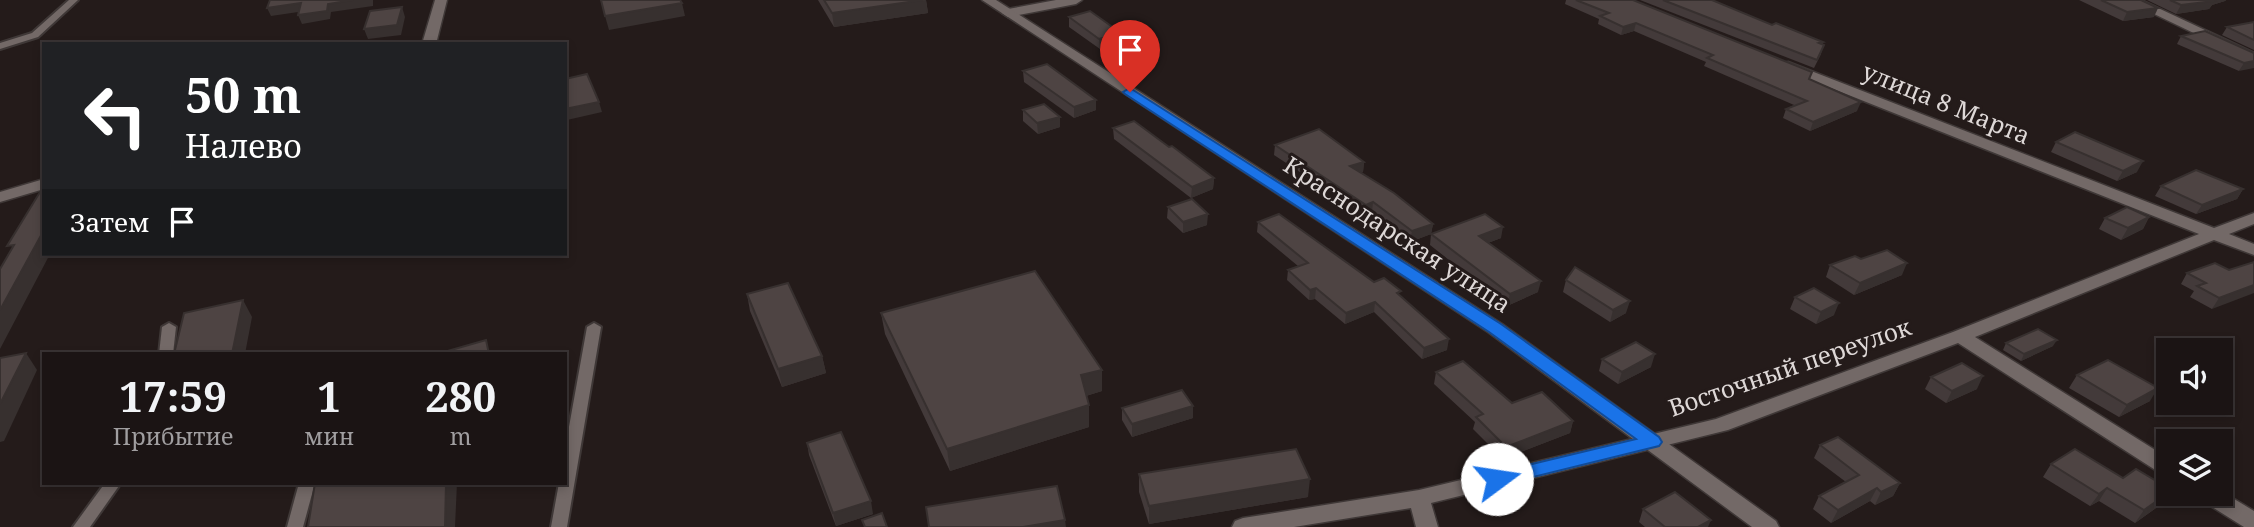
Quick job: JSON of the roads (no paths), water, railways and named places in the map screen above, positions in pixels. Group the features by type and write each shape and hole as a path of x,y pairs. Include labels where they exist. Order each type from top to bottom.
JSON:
{"street":[{"path":"430,42 441,0"},
{"name":"Краснодарская улица","path":"988,0 1495,328 1768,527"},
{"path":"1008,13 1076,0"},
{"path":"2132,0 2254,58"},
{"name":"улица 8 Марта","path":"1776,61 2254,250"},
{"path":"0,197 42,185"},
{"name":"Восточный переулок","path":"1243,527 1419,498 1721,425 1960,336 2254,218"},
{"path":"1960,336 2156,460"},
{"path":"1419,498 1427,527"},
{"path":"2228,506 2254,522"}],"lane":[{"path":"0,46 35,34 74,0"},
{"path":"166,352 169,327"},
{"path":"567,481 594,327"},
{"path":"81,527 112,485"},
{"path":"295,527 306,485"},
{"path":"559,527 566,485"}]}
